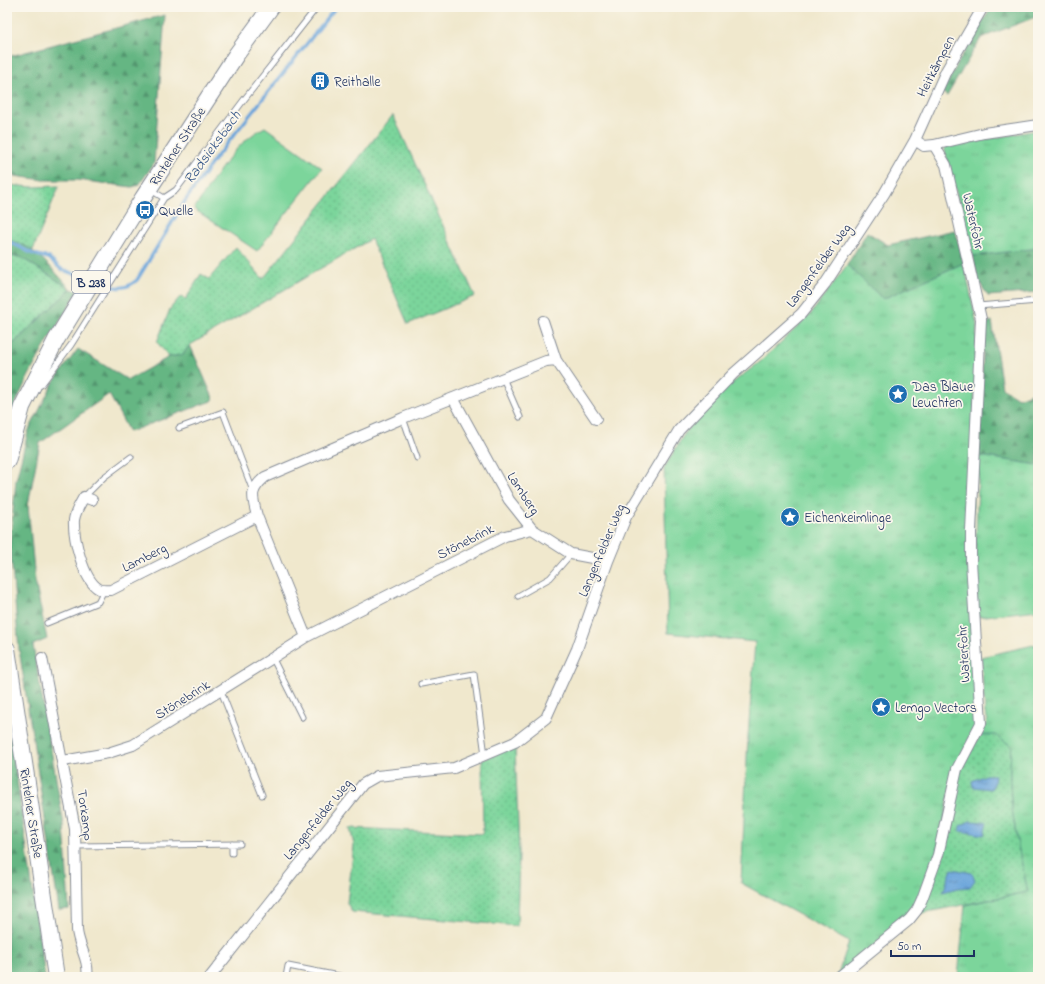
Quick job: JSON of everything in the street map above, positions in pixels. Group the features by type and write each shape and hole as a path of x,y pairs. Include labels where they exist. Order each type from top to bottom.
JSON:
{"main road":[{"name":"Rintelner Straße","path":"7,461 27,395 56,340 236,55 270,7"},
{"name":"Rintelner Straße","path":"7,650 56,977"}],"street":[{"name":"Heitkämpen","path":"914,140 946,70 983,7"},
{"path":"914,140 924,146 934,145 984,134 1038,125"},
{"name":"Langenfelder Weg","path":"210,977 363,784 377,776 454,768 515,742 546,718 577,649 608,561 626,517 679,430 733,374 801,314 847,253 914,140"},
{"name":"Waterfohr","path":"839,977 909,920 917,910 938,855 957,770 981,723 971,553 972,488 978,410 981,319 946,165 934,145"},
{"path":"542,321 556,360 596,419"},
{"path":"306,637 257,516 252,497 256,484 266,477 403,418 546,361 556,360"},
{"name":"Lamberg","path":"453,398 509,500 532,529 571,554 608,561"},
{"path":"88,499 74,518 75,538 79,555 92,583 104,590"},
{"name":"Lamberg","path":"104,590 111,590 257,516"},
{"name":"Stönebrink","path":"63,761 108,753 133,745 306,637 505,536 532,529"},
{"name":"Torkamp","path":"42,658 75,829 77,930 79,944 86,961 87,977"}],"lane":[{"path":"27,395 41,384 56,366 107,290 164,198 176,190 247,94 316,7"},
{"path":"150,189 164,198"},
{"path":"978,306 1038,301"},
{"path":"503,378 520,417"},
{"path":"179,428 223,412 253,491"},
{"path":"403,418 417,458"},
{"path":"88,499 104,477 131,457"},
{"path":"518,596 550,578 571,554"},
{"path":"47,623 98,602 104,590"},
{"path":"272,657 302,717"},
{"path":"421,684 474,674 485,755"},
{"path":"221,691 262,795"},
{"path":"232,844 232,853"},
{"path":"76,846 240,844"},
{"path":"286,977 288,966 344,977"}],"green space":[{"path":"992,7 1038,7 1038,16 981,38 947,96 942,92 973,36"},
{"path":"165,15 154,163 139,185 132,187 78,180 44,180 7,175 7,57"},
{"path":"393,115 475,296 408,324 371,239 190,345 182,355 169,357 157,342 170,309 180,297 186,299 201,274 209,279 236,247 263,279"},
{"path":"265,127 322,168 257,251 194,209 225,163 253,134"},
{"path":"1038,130 1038,248 973,256 944,147"},
{"path":"7,185 33,187 59,186 33,250 12,241 7,241"},
{"path":"955,230 964,263 883,299 847,265 867,232 888,245"},
{"path":"7,241 16,242 34,252 71,289 19,256 7,257"},
{"path":"1038,248 1038,292 988,296 978,280 973,256"},
{"path":"19,256 71,289 11,346 7,348 7,257"},
{"path":"964,263 977,325 972,473 977,728 954,770 936,856 911,914 837,977 849,942 741,883 748,736 755,642 668,633 664,468 685,433 723,390 760,362 810,315 847,265 883,299"},
{"path":"71,289 78,291 28,376 7,429 7,348 11,346"},
{"path":"992,321 1002,388 1018,398 1038,390 1038,465 979,456 984,324"},
{"path":"190,345 214,400 129,432 109,394 40,443 28,505 35,581 47,639 33,645 64,825 69,909 59,910 19,649 10,544 16,480 28,432 54,381 78,349 128,380 169,357 182,355"},
{"path":"979,456 1038,465 1038,610 977,617 975,566"},
{"path":"1038,644 1038,977 958,977 965,905 1028,892 1011,801 1010,764 1012,746 995,735 980,735 988,720 985,713 981,657"},
{"path":"7,710 45,977 7,977"},
{"path":"980,735 995,735 1012,746 1010,764 1011,801 1028,892 917,914 959,771"},
{"path":"515,746 519,852 517,926 352,912 347,903 354,845 350,828 483,834 482,760"}],"water":[{"path":"986,775 995,775 994,784 991,789 973,787 972,781"},
{"path":"970,821 987,822 984,835 960,831 960,826"},
{"path":"952,869 972,873 975,880 970,887 957,888 943,892"}],"waterway":[{"name":"Radsieksbach","path":"105,285 126,287 137,280 185,201 214,160 336,7"},
{"name":"Radsieksbach","path":"7,244 12,243 33,254 49,258 61,269 82,277"}],"place":[{"name":"Reithalle","path":"320,81"},
{"name":"Quelle","path":"145,210"},
{"name":"Das Blaue Leuchten","path":"898,394"},
{"name":"Eichenkeimlinge","path":"790,517"},
{"name":"Lemgo Vectors","path":"881,707"}]}
